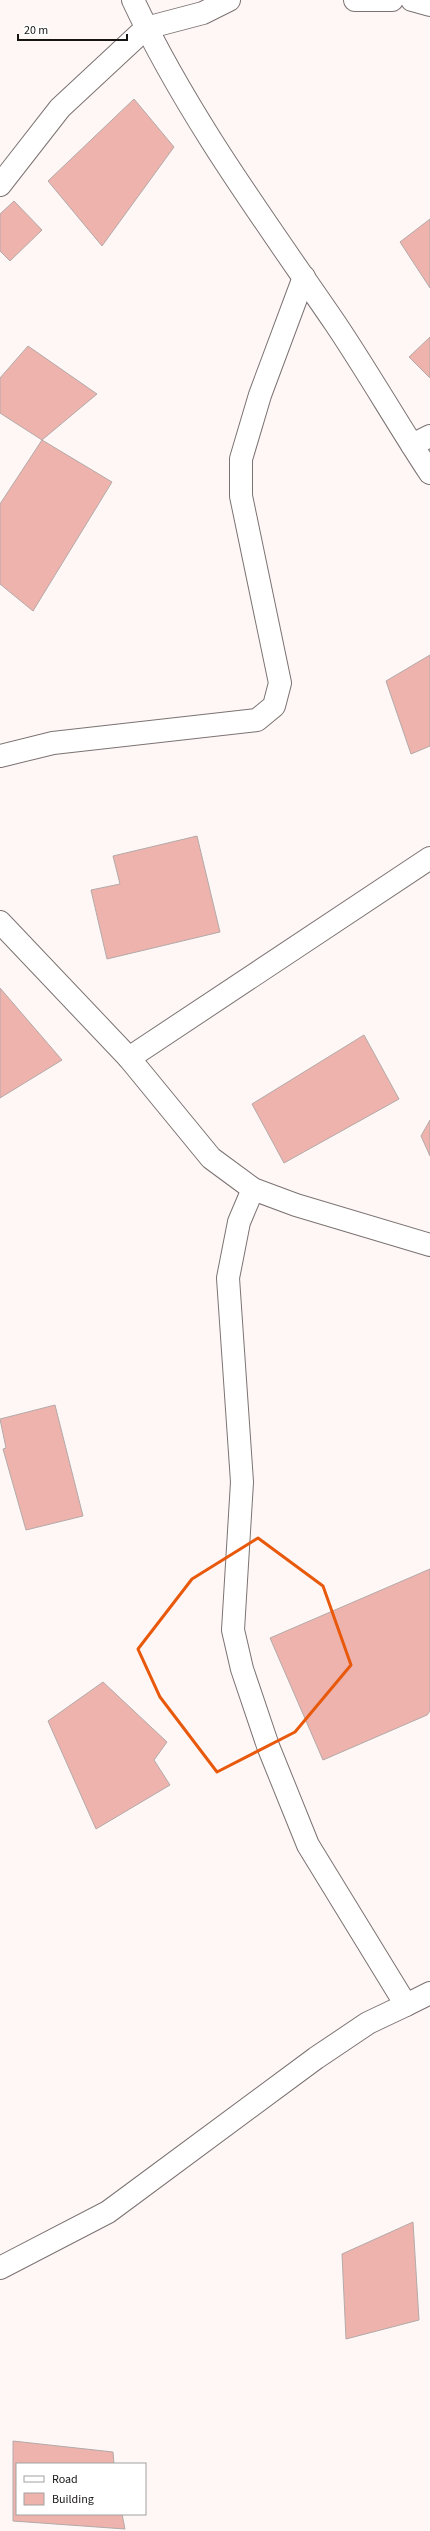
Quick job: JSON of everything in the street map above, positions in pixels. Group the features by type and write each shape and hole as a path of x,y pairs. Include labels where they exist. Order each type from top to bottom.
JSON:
{"street":[{"path":"133,0 146,28 210,139 360,360 421,441 430,473"},
{"path":"3,173 60,108 146,28 203,13 229,0"},
{"path":"355,0 392,0"},
{"path":"412,0 430,5"},
{"path":"0,756 53,743 257,720 274,706 280,683 241,496 241,459 260,395 304,277"},
{"path":"129,1058 430,858"},
{"path":"0,922 129,1058 211,1158 253,1189 296,1205 430,1245"},
{"path":"253,1189 239,1222 228,1278 242,1482 233,1630 242,1669 268,1746 308,1845 406,2005"},
{"path":"0,2268 108,2212 316,2058 368,2023 430,1993"}],"highlighted area":[{"path":"258,1538 323,1586 351,1665 295,1732 217,1772 160,1697 138,1649 192,1579"}],"building":[{"path":"134,99 174,147 102,246 48,181"},
{"path":"14,201 42,230 10,261 0,251 0,214"},
{"path":"430,219 430,288 400,242"},
{"path":"430,337 430,378 409,357"},
{"path":"28,346 97,394 42,440 0,413 0,378"},
{"path":"42,440 112,482 33,611 0,584 0,504"},
{"path":"430,655 430,746 411,754 386,681"},
{"path":"197,836 220,932 107,959 91,890 120,884 113,856"},
{"path":"0,988 62,1060 0,1098"},
{"path":"364,1035 399,1099 284,1163 252,1104"},
{"path":"430,1120 430,1156 421,1136"},
{"path":"55,1405 83,1516 26,1530 3,1449 6,1448 0,1419"},
{"path":"430,1569 430,1711 427,1715 323,1760 270,1638"},
{"path":"103,1682 167,1742 154,1760 170,1785 96,1829 48,1721"},
{"path":"413,2222 419,2320 346,2339 342,2254"},
{"path":"13,2441 113,2452 114,2463 16,2463 16,2515 122,2515 125,2529 13,2521"}]}
